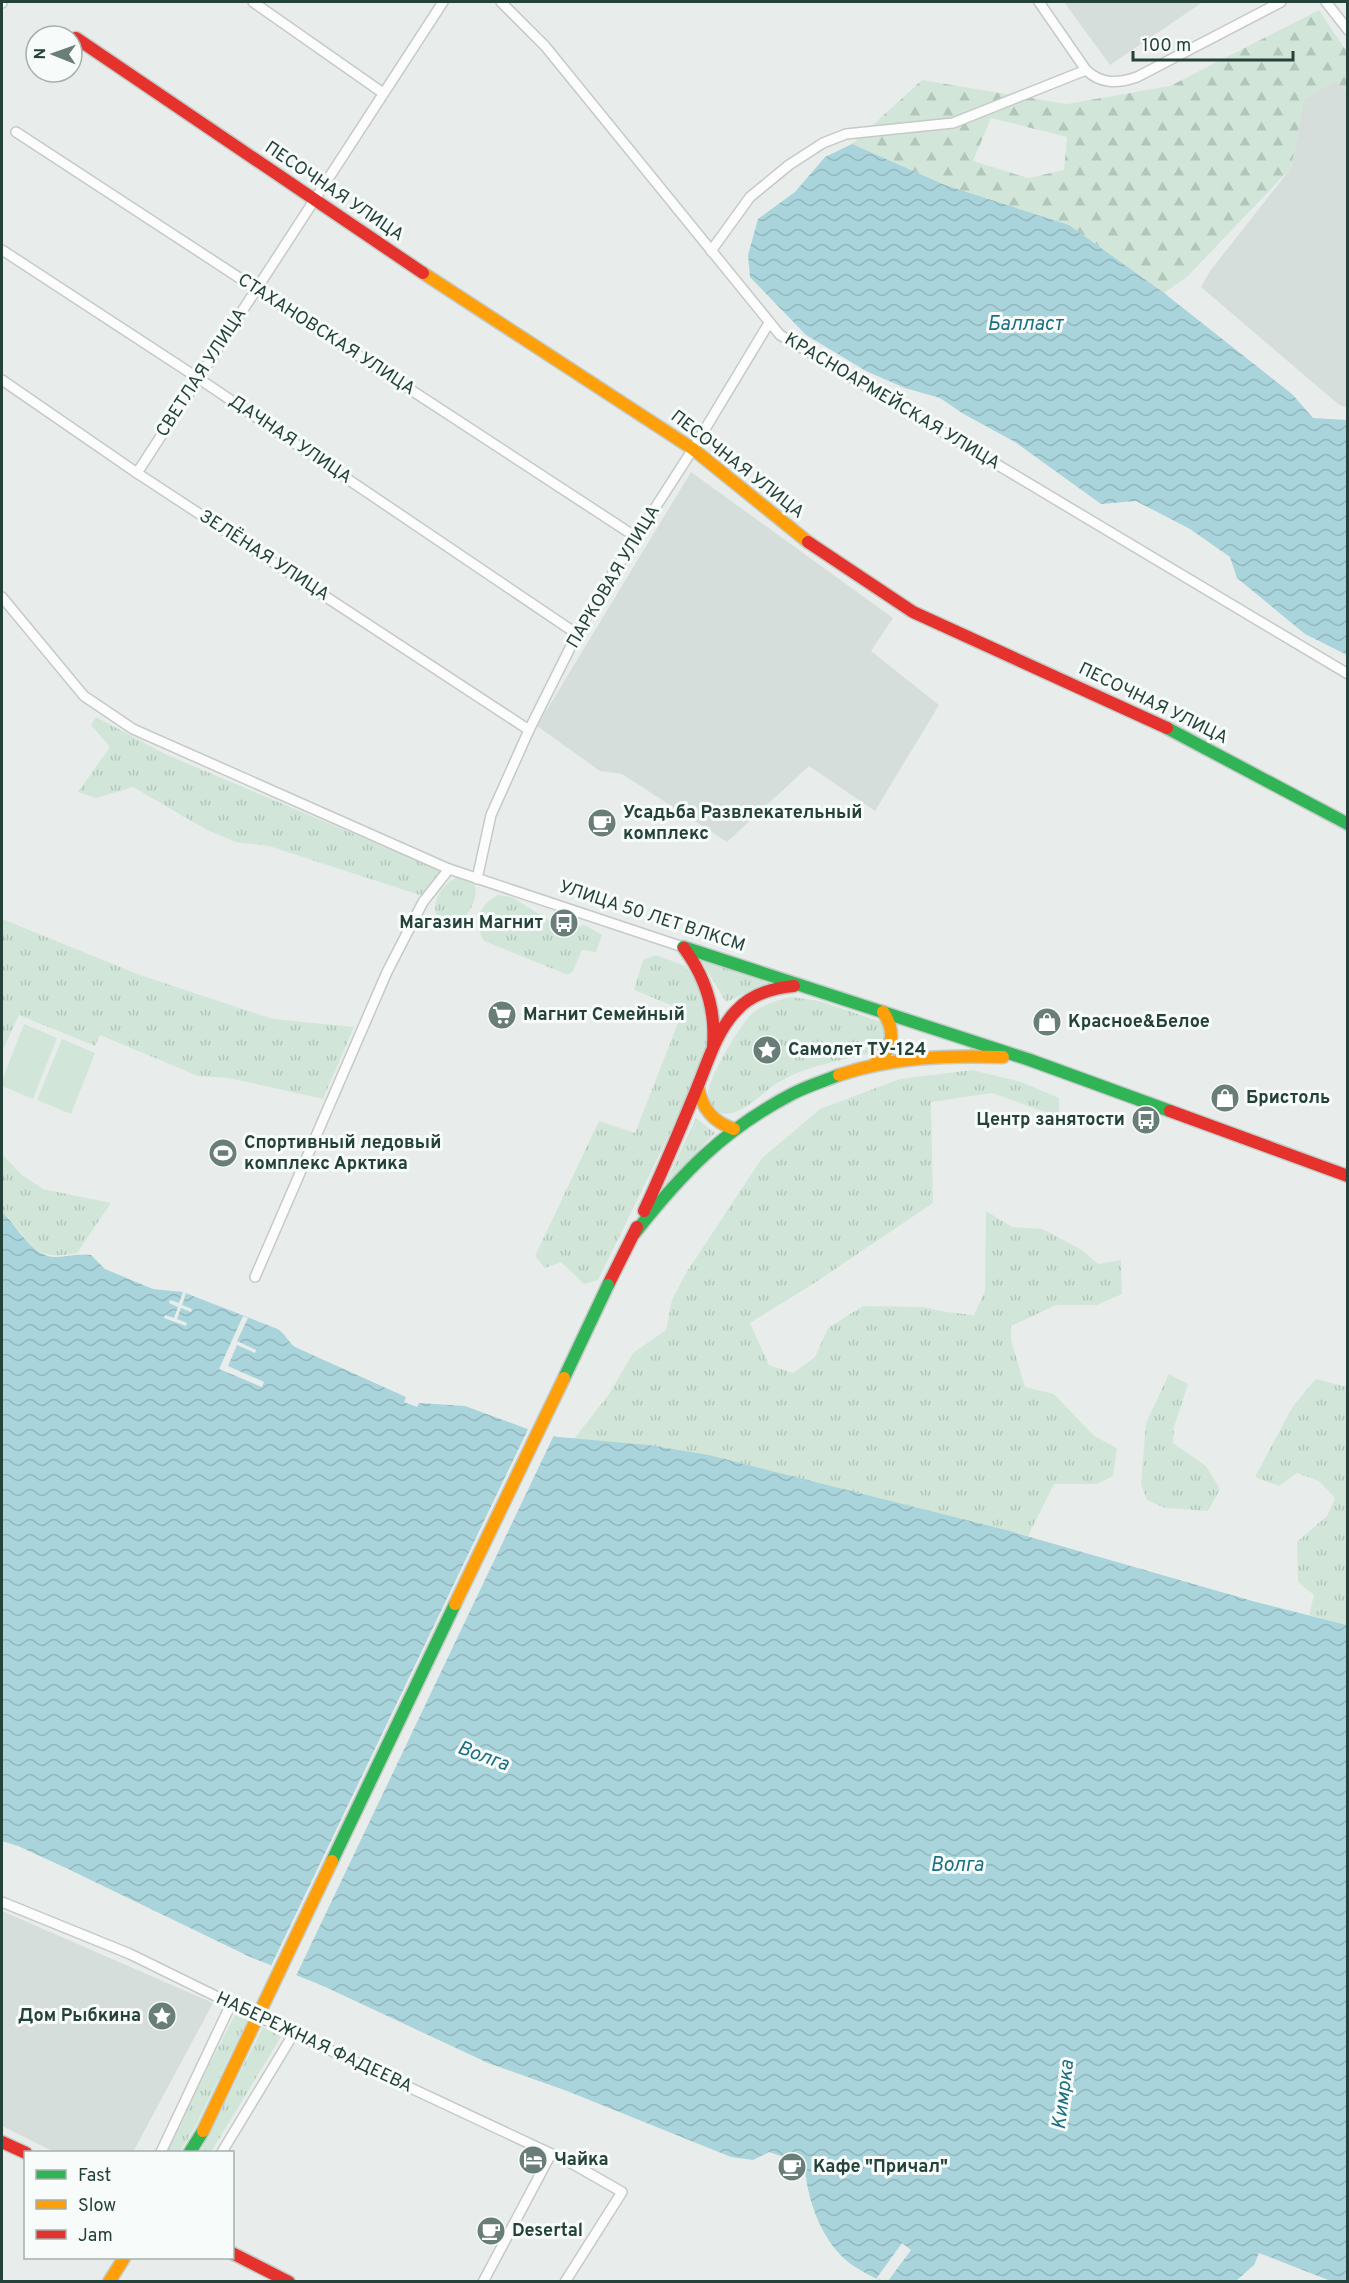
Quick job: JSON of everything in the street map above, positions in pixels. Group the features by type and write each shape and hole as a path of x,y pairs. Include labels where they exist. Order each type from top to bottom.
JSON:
{"main road":[{"name":"ПЕСОЧНАЯ УЛИЦА","path":"84,43 314,200 693,449 799,536 912,612 1143,716 1347,824"},
{"name":"УЛИЦА 50 ЛЕТ ВЛКСМ","path":"683,947 1030,1060 1347,1176"},
{"path":"683,947 703,976 712,1000 714,1027 712,1053"},
{"path":"191,2151 203,2131 634,1234 712,1053 729,1020 749,1000 760,993 778,987 805,987"},
{"path":"875,1063 886,1054 892,1040 891,1025 883,1012"},
{"path":"634,1234 658,1201 680,1177 734,1129 772,1105 812,1085 875,1063 920,1057 985,1055 1030,1060"},
{"path":"698,1087 700,1100 709,1114 718,1123 734,1129"},
{"path":"2,2142 24,2152"},
{"path":"234,2254 289,2282"},
{"path":"109,2282 123,2259"}],"street":[{"path":"253,2 383,93"},
{"name":"СВЕТЛАЯ УЛИЦА","path":"137,473 443,2"},
{"name":"КРАСНОАРМЕЙСКАЯ УЛИЦА","path":"501,2 545,46 780,335 1347,674"},
{"path":"1039,2 1086,70 1102,81 1119,82 1137,77 1281,2"},
{"path":"1326,2 1347,30"},
{"path":"711,251 750,197 789,165 823,143 846,134 953,123 1086,70"},
{"name":"СТАХАНОВСКАЯ УЛИЦА","path":"16,132 636,537"},
{"name":"ДАЧНАЯ УЛИЦА","path":"2,250 198,378 577,634"},
{"name":"ПАРКОВАЯ УЛИЦА","path":"477,879 491,815 529,730 577,634 597,598 693,449 769,323"},
{"name":"ЗЕЛЁНАЯ УЛИЦА","path":"2,380 137,473 529,730"},
{"name":"УЛИЦА 50 ЛЕТ ВЛКСМ","path":"2,597 84,696 133,729 449,869 683,947"},
{"path":"255,1277 387,972 423,902 449,869"},
{"name":"НАБЕРЕЖНАЯ ФАДЕЕВА","path":"2,1902 130,1954 231,2004 551,2154 600,2178 622,2192 565,2282"},
{"path":"161,2151 231,2004"},
{"path":"223,2151 294,2033"},
{"path":"483,2282 551,2154"}],"shaded area":[{"path":"1064,2 1203,2 1110,65"},
{"path":"1336,80 1348,94 1347,408 1338,404 1201,287 1210,271 1291,168 1304,99"},
{"path":"691,472 893,618 871,651 939,705 875,811 809,766 727,842 622,774 600,771 537,726"},
{"path":"2,1911 213,2003 134,2151 52,2151 2,2126"}],"green space":[{"path":"1319,10 1347,52 1347,94 1336,80 1304,99 1291,168 1188,276 1164,293 1069,225 945,185 852,144 922,80 1067,104 1170,86","holes":["991,118 1067,137 1064,170 1028,178 973,161"]},
{"path":"96,717 167,755 442,871 423,896 269,846 236,842 207,830 133,787 96,798 78,792 110,747 91,725"},
{"path":"460,876 472,879 476,894 474,902 460,923 451,927 443,925 437,918 435,908 438,896 446,885"},
{"path":"498,895 512,897 550,921 568,929 585,925 602,935 596,952 582,950 573,971 568,975 484,941 478,927 479,915 486,904"},
{"path":"2,919 140,975 273,1019 354,1027 323,1099 229,1078 198,1076 100,1035 95,1046 19,1015 2,1052"},
{"path":"656,955 685,966 695,980 704,1009 707,1050 695,1082 598,1280 584,1284 561,1262 545,1268 535,1256 599,1121 635,1133 683,1010 634,990 643,960"},
{"path":"701,960 770,982 726,1002"},
{"path":"791,997 820,1001 881,1022 886,1034 884,1044 878,1051 797,1073 733,1113 723,1114 715,1110 709,1100 710,1085 741,1027 753,1013 762,1007"},
{"path":"24,1024 57,1038 33,1099 2,1086"},
{"path":"62,1039 95,1053 71,1114 37,1100"},
{"path":"972,1070 1021,1082 1059,1098 1059,1117 992,1093 931,1102 933,1203 813,1284 750,1323 769,1365 793,1373 815,1357 828,1328 863,1306 923,1307 974,1315 985,1291 986,1211 1012,1227 1042,1229 1082,1250 1098,1264 1121,1260 1122,1294 1097,1305 1056,1305 1011,1326 1011,1340 1025,1387 1054,1394 1094,1436 1117,1448 1113,1476 1097,1484 1054,1484 1028,1536 709,1455 574,1439 609,1394 633,1353 666,1330 672,1300 686,1273 762,1158 820,1109 900,1079"},
{"path":"696,1118 715,1133 664,1186"},
{"path":"2,1154 22,1175 43,1189 111,1203 77,1253 49,1255 40,1252 2,1212"},
{"path":"1169,1374 1188,1384 1174,1427 1173,1443 1206,1466 1220,1489 1208,1511 1165,1508 1147,1500 1141,1484 1146,1423"},
{"path":"1316,1379 1347,1387 1347,1625 1309,1615 1314,1595 1298,1582 1297,1542 1327,1516 1335,1498 1319,1481 1297,1473 1279,1486 1255,1477 1293,1406"},
{"path":"236,2013 248,2019 195,2127 181,2151 165,2151"},
{"path":"263,2027 281,2037 212,2151 201,2151"}],"water":[{"name":"Балласт","path":"852,144 945,185 1069,225 1164,293 1292,394 1313,418 1347,420 1347,655 1305,634 1237,578 1230,557 1190,529 1136,501 1101,504 1015,442 962,413 940,398 905,388 866,371 806,335 750,277 748,255 758,219 795,192 825,157"},
{"name":"Волга","path":"2,1212 31,1246 46,1255 54,1257 91,1255 105,1269 153,1289 183,1292 275,1328 295,1347 406,1397 404,1402 417,1407 419,1403 465,1406 541,1434 648,1445 709,1455 1006,1530 1256,1602 1347,1625 1347,2281 1331,2281 1259,2253 1254,2265 1236,2281 881,2281 852,2265 833,2246 814,2209 805,2169 787,2158 769,2152 753,2160 731,2157 567,2091 488,2063 321,1985 248,1956 66,1868 2,1841"}],"pier":[{"path":"183,1292 186,1293 182,1305 192,1309 191,1312 181,1308 177,1319 187,1323 186,1326 164,1318 165,1315 174,1318 178,1307 169,1303 170,1300 179,1303"},
{"path":"243,1316 248,1318 237,1341 256,1350 255,1353 237,1345 228,1366 264,1382 262,1387 219,1369"},
{"path":"530,1425 555,1433 295,1978 270,1968"},
{"path":"902,2243 911,2250 888,2281 876,2279"}],"traffic: fast":[{"path":"1167,728 1348,824"},
{"path":"683,947 1030,1060 1170,1111"},
{"path":"634,1234 669,1191 724,1138 745,1122 792,1094 839,1075"},
{"path":"564,1378 608,1285"},
{"path":"332,1861 455,1604"},
{"path":"191,2151 203,2131"}],"traffic: slow":[{"path":"423,273 693,449 808,542"},
{"path":"876,1063 886,1052 891,1039 890,1026 883,1012"},
{"path":"839,1075 880,1064 920,1058 1003,1057"},
{"path":"698,1087 702,1102 710,1114 720,1123 734,1129"},
{"path":"455,1604 564,1378"},
{"path":"203,2131 332,1861"},
{"path":"109,2282 123,2259"}],"traffic: jam":[{"path":"84,43 423,273"},
{"path":"808,542 913,612 1167,728"},
{"path":"684,948 692,959 708,994 713,1019 713,1046"},
{"path":"644,1211 722,1029 748,1000 770,990 794,986"},
{"path":"1170,1111 1348,1176"},
{"path":"608,1285 637,1227"},
{"path":"2,2142 24,2152"},
{"path":"234,2254 289,2282"}],"place":[{"name":"Усадьба Развлекательный комплекс","path":"602,823"},
{"name":"Магазин Магнит","path":"564,923"},
{"name":"Магнит Семейный","path":"502,1015"},
{"name":"Красное&Белое","path":"1047,1022"},
{"name":"Самолет ТУ-124","path":"767,1050"},
{"name":"Бристоль","path":"1225,1098"},
{"name":"Центр занятости","path":"1146,1120"},
{"name":"Спортивный ледовый комплекс Арктика","path":"223,1153"},
{"name":"Дом Рыбкина","path":"162,2016"},
{"name":"Чайка","path":"533,2160"},
{"name":"Кафе \"Причал\"","path":"792,2167"},
{"name":"Desertal","path":"491,2231"}],"water label":[{"name":"Кимрка","path":"1064,2095"}]}
